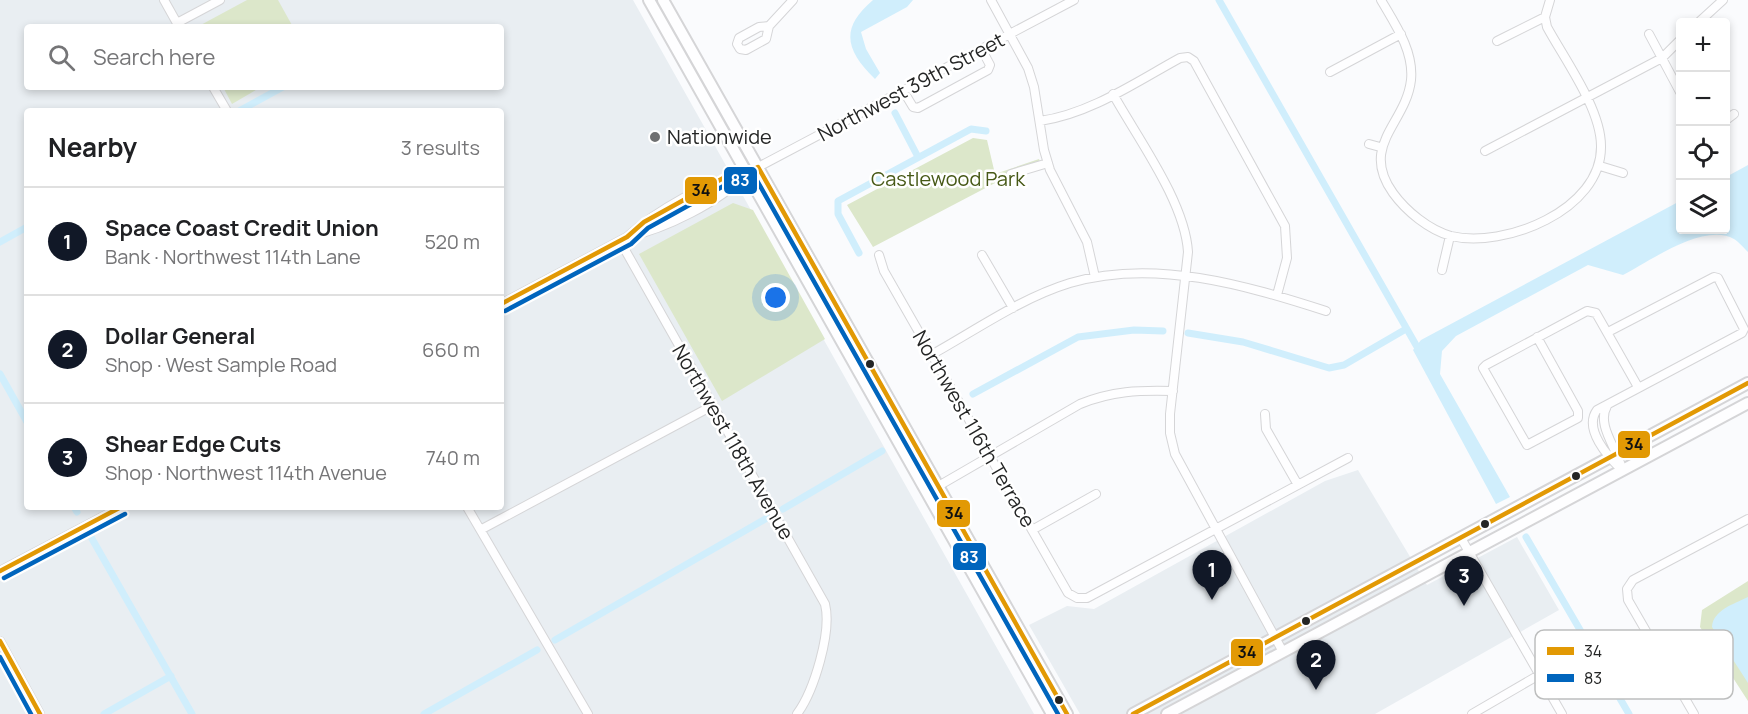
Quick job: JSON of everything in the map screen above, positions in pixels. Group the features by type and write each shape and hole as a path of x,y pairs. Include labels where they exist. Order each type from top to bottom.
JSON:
{"main road":[{"path":"649,0 1052,714"},
{"path":"663,0 1067,714"},
{"path":"842,342 852,345 865,356"},
{"path":"1133,714 1748,383"},
{"path":"1167,714 1748,403"}],"street":[{"path":"164,0 177,24"},
{"path":"180,24 220,0"},
{"path":"769,26 793,0"},
{"path":"991,0 1028,68 1048,163 1087,243 1095,277"},
{"name":"Northwest 39th Street","path":"623,239 651,232 692,211 732,189 747,173 904,92 1074,0"},
{"path":"1381,0 1401,34 1409,57 1411,78 1406,102 1380,147 1383,171 1392,192 1410,212 1450,236 1485,239 1513,234 1574,203 1589,187 1600,166 1602,145 1597,120 1547,27 1545,17 1550,0"},
{"path":"1703,18 1723,0"},
{"path":"1497,41 1545,17"},
{"path":"1330,72 1401,34"},
{"path":"1648,34 1676,84"},
{"path":"1485,151 1662,58 1676,44"},
{"path":"904,92 913,107 918,108 988,70 990,65 982,50"},
{"path":"1040,121 1061,118 1113,94 1180,58 1188,57 1194,61 1286,226 1287,258 1277,295"},
{"path":"215,90 224,108"},
{"path":"1113,94 1180,212 1187,234 1170,433 1175,453 1283,652"},
{"path":"1730,117 1734,114"},
{"path":"1369,144 1380,147"},
{"path":"1011,174 1048,163"},
{"path":"1600,166 1623,173"},
{"name":"Northwest 39th Street","path":"504,302 623,239 644,222 727,176 747,173"},
{"path":"1442,270 1450,236"},
{"name":"Northwest 118th Avenue","path":"623,239 712,406 825,604 828,615 822,648 807,697 796,714"},
{"name":"Northwest 116th Terrace","path":"879,255 884,271 1068,593 1077,598 1087,598 1216,528"},
{"path":"982,255 1013,308"},
{"path":"931,355 1013,308 1043,294 1095,277 1134,274 1185,277 1238,284 1326,311"},
{"path":"1608,332 1714,277 1719,278 1744,328 1742,333 1597,410 1592,417 1592,425 1622,470"},
{"path":"1537,338 1578,411 1578,418 1527,445 1483,368 1537,338 1587,311 1596,313 1638,387"},
{"path":"926,493 1080,404 1100,396 1132,389 1173,392"},
{"path":"482,529 712,406"},
{"path":"1265,414 1266,429 1298,485"},
{"path":"1216,528 1347,458"},
{"path":"1032,530 1096,494"},
{"path":"0,572 115,510"},
{"path":"470,510 588,714"},
{"path":"1645,630 1628,600 1627,589 1634,580 1748,519"},
{"path":"1461,538 1535,668"},
{"path":"0,641 40,714"},
{"path":"1472,714 1535,677"},
{"path":"1553,699 1562,714"},
{"path":"1685,699 1694,714"}],"shaded area":[{"path":"0,0 633,0 1034,714 0,714"},
{"path":"1358,470 1427,585 1517,537 1559,610 1375,714 1080,714 1029,625 1067,606 1094,609 1325,481"}],"green space":[{"path":"247,0 278,0 291,24 203,24"},
{"path":"225,90 256,90 232,104"},
{"name":"Castlewood Park","path":"973,138 987,140 995,174 1039,159 1042,167 997,182 873,247 847,205"},
{"path":"733,203 753,210 825,339 722,401 639,254"},
{"path":"1748,581 1748,701 1733,678 1733,630 1702,630 1700,627 1702,610"}],"water":[{"path":"873,0 913,0 907,7 861,32 866,49 880,73 875,79 857,58 850,39 855,20"},
{"path":"1748,165 1748,252 1734,239 1722,235 1708,235 1677,245 1623,275 1588,265 1456,336 1442,351 1440,374 1510,497 1496,504 1413,350 1421,340 1676,203 1676,234 1730,234 1730,175"},
{"path":"1748,597 1748,683 1733,660 1733,630 1714,630 1712,627 1716,616 1731,605"}],"waterway":[{"path":"1219,0 1420,352"},
{"path":"244,108 278,90"},
{"path":"895,113 918,157"},
{"path":"859,253 838,214 838,201 971,129 986,131"},
{"path":"0,242 24,229"},
{"path":"1188,333 1243,342 1329,368 1344,365 1406,329"},
{"path":"973,394 1078,337 1134,330 1163,331"},
{"path":"0,374 24,417"},
{"path":"783,509 882,451"},
{"path":"555,640 767,518"},
{"path":"91,537 192,714"},
{"path":"1526,537 1580,630"},
{"path":"424,714 537,650"},
{"path":"104,714 171,676"},
{"path":"1620,699 1629,714"}],"transit line":[{"name":"34","path":"504,302 627,237 644,222 727,176 747,173 758,167 1067,714"},
{"name":"83","path":"505,311 631,244 648,228 729,183 755,177 1058,714"},
{"name":"34","path":"1133,714 1748,383"},
{"name":"34","path":"0,571 115,510"},
{"name":"83","path":"4,578 125,514"},
{"name":"34","path":"0,641 40,714"},
{"name":"83","path":"0,657 31,714"}],"place":[{"name":"Nationwide","path":"655,137"},
{"name":"Space Coast Credit Union","path":"1212,600"},
{"name":"Shear Edge Cuts","path":"1464,606"},
{"name":"Dollar General","path":"1316,690"}]}
